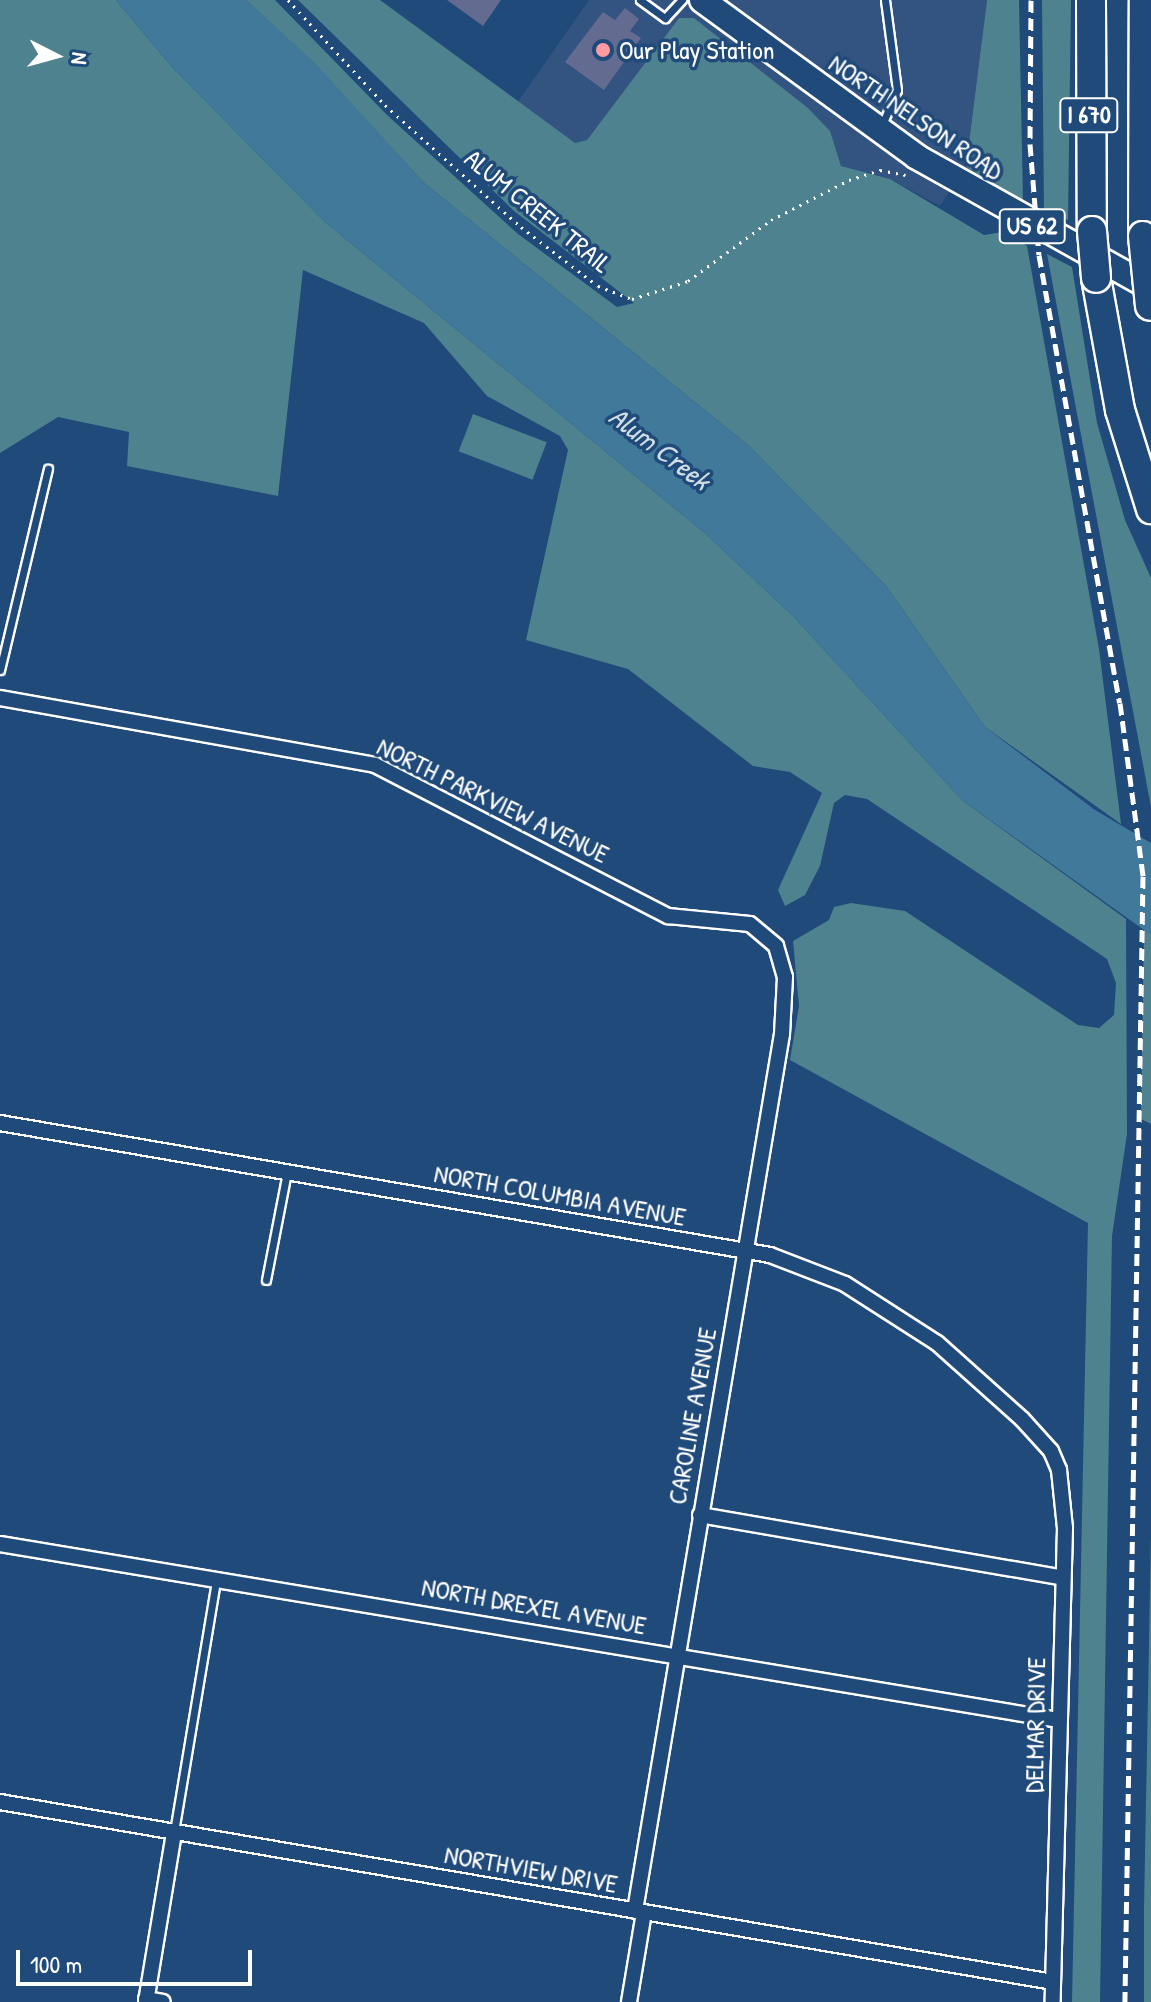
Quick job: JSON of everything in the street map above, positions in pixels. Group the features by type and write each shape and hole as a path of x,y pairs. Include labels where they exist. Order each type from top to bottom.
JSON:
{"highway":[{"name":"I 670","path":"1091,0 1092,231 1096,278 1120,410 1151,509"},
{"name":"I 670","path":"1144,0 1143,236 1151,309"}],"main road":[{"name":"NORTH NELSON ROAD","path":"702,0 880,130 957,182 1151,288"}],"street":[{"name":"NORTH PARKVIEW AVENUE","path":"0,698 375,765 668,916 741,922 766,934"},
{"name":"CAROLINE AVENUE","path":"629,2002 639,1911 678,1655 783,1020 783,961 766,934"},
{"name":"NORTH COLUMBIA AVENUE","path":"0,1123 744,1250 802,1266 890,1309 937,1343 1051,1451"},
{"name":"DELMAR DRIVE","path":"1051,1451 1062,1490 1063,1578 1053,2002"},
{"path":"700,1515 1063,1578"},
{"name":"NORTH DREXEL AVENUE","path":"0,1544 1059,1720"},
{"name":"NORTHVIEW DRIVE","path":"0,1802 1053,1982"},
{"path":"163,2002 146,2000 174,1832"}],"lane":[{"path":"640,0 665,18 682,0"},
{"path":"880,130 897,90 885,0"},
{"path":"0,670 48,469"},
{"path":"266,1280 287,1172"},
{"path":"174,1832 216,1578"}],"path":[{"name":"ALUM CREEK TRAIL","path":"288,0 385,105 521,227 598,286 632,299 688,281 771,220 849,180 880,170 908,175"}],"shaded area":[{"path":"589,0 987,0 966,167 940,206 890,179 841,166 830,131 808,108 694,18 679,18 587,140 575,143 517,103"}],"green space":[{"path":"0,0 116,0 172,67 325,222 706,534 794,617 962,800 1126,919 1127,1134 1112,1236 1100,2002 1072,2002 1088,1223 790,1060 799,1006 793,941 829,920 834,907 851,903 905,911 1078,1025 1099,1028 1114,1015 1116,983 1107,959 867,799 845,795 834,803 820,866 805,895 785,906 778,890 822,793 790,772 753,766 628,669 526,640 568,450 560,436 487,396 424,323 303,270 278,496 127,466 129,432 58,417 0,453"},
{"path":"246,0 275,0 387,115 518,234 617,307 634,303 514,211 298,0 380,0 575,143 587,140 679,18 694,18 808,108 830,131 841,166 890,179 984,235 1003,232 1027,246 1099,649 1121,824 985,727 886,586 749,446 423,182 314,63"},
{"path":"987,0 1019,0 1023,201 966,167"},
{"path":"1042,0 1071,0 1068,220 1044,211"},
{"path":"1047,254 1072,267 1097,423 1125,520 1151,578 1151,807"},
{"path":"473,414 547,442 532,480 459,451"},
{"path":"1144,928 1151,933 1151,1124 1141,1119"},
{"path":"1151,1536 1151,2002 1144,2002 1144,1908"}],"water":[{"name":"Alum Creek","path":"116,0 246,0 314,62 423,182 749,446 886,586 985,727 1095,810 1151,843 1151,935 962,800 794,617 706,534 325,222 172,67"}],"building":[{"path":"447,0 501,0 483,26"},
{"name":"Our Play Station","path":"625,8 639,19 630,31 641,38 604,90 565,62 603,12 615,20"}],"railway":[{"path":"1031,0 1030,144 1039,255 1120,703 1143,876 1125,2002"}],"place":[{"name":"Our Play Station","path":"603,50"}]}
